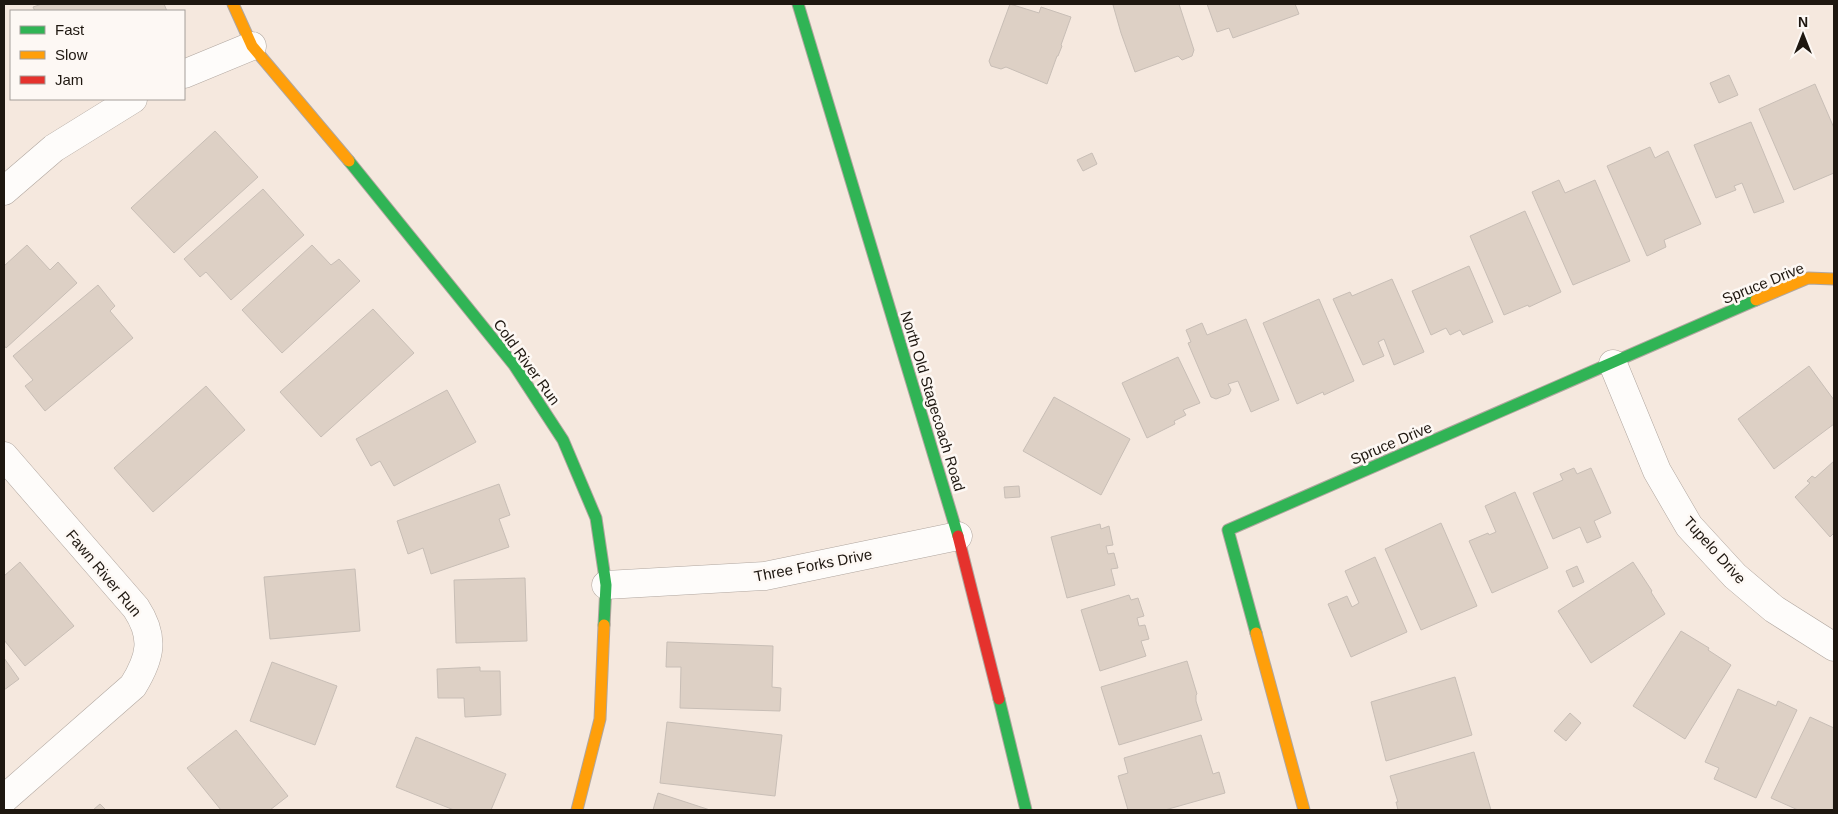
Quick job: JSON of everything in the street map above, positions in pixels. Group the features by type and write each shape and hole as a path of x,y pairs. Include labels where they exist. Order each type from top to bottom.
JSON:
{"street":[{"name":"Cold River Run","path":"232,4 252,46 340,150 514,365 564,440 596,518 606,585 600,719 577,810"},
{"name":"North Old Stagecoach Road","path":"798,4 958,536 1026,810"},
{"path":"185,74 252,46"},
{"path":"4,191 54,148 131,100"},
{"name":"Spruce Drive","path":"1304,810 1228,530 1808,278 1834,279"},
{"name":"Tupelo Drive","path":"1613,364 1657,471 1689,526 1735,576 1774,609 1834,647"},
{"name":"Fawn River Run","path":"4,456 136,608 144,619 148,630 149,643 147,658 133,686 4,799"},
{"name":"Three Forks Drive","path":"606,585 765,576 958,536"}],"building":[{"path":"42,4 164,4 167,10 34,10 33,7"},
{"path":"1010,4 1039,13 1041,7 1071,17 1047,84 1006,67 1001,69 991,66 989,61"},
{"path":"1179,4 1194,50 1192,56 1182,60 1178,56 1135,72 1113,5"},
{"path":"1207,4 1295,4 1299,14 1233,38 1229,28 1217,32"},
{"path":"1729,75 1738,95 1719,103 1710,83"},
{"path":"1815,84 1834,128 1834,173 1794,190 1759,109"},
{"path":"1751,122 1784,202 1754,213 1742,183 1734,186 1736,190 1716,198 1694,145"},
{"path":"215,131 258,177 174,253 131,208"},
{"path":"1650,147 1655,158 1668,151 1701,224 1664,240 1666,247 1647,256 1607,166"},
{"path":"1092,153 1097,164 1083,171 1077,160"},
{"path":"1559,180 1565,193 1595,180 1630,261 1573,285 1532,192"},
{"path":"263,189 304,235 231,300 206,272 200,277 184,259"},
{"path":"1525,211 1561,292 1529,307 1528,305 1504,315 1470,236"},
{"path":"27,245 50,270 58,262 77,283 6,348 4,345 4,266"},
{"path":"312,245 331,265 339,259 360,281 282,353 242,310"},
{"path":"1469,266 1493,322 1463,335 1460,330 1450,335 1446,328 1431,335 1412,291"},
{"path":"1392,279 1424,352 1394,365 1384,339 1378,342 1384,356 1363,365 1333,299 1350,292 1352,296"},
{"path":"98,285 115,306 110,311 133,338 45,411 25,386 33,380 13,356"},
{"path":"1319,299 1354,381 1324,395 1323,392 1297,404 1263,323"},
{"path":"373,309 414,353 321,437 280,392"},
{"path":"1246,319 1279,400 1251,412 1238,381 1228,384 1231,390 1229,394 1216,399 1211,397 1188,343 1191,342 1186,330 1202,323 1207,335"},
{"path":"1178,357 1200,403 1183,410 1186,415 1174,421 1175,424 1147,438 1122,383"},
{"path":"1809,366 1834,400 1834,424 1774,469 1738,419"},
{"path":"206,386 245,430 153,512 114,468"},
{"path":"447,390 476,442 394,486 380,461 371,466 356,439"},
{"path":"1054,397 1130,439 1101,495 1023,451"},
{"path":"1834,461 1834,533 1830,537 1795,497 1810,483 1807,481 1812,476 1815,478"},
{"path":"1574,468 1577,474 1591,468 1611,513 1594,521 1601,537 1587,543 1580,527 1553,539 1533,493 1563,480 1560,474"},
{"path":"499,484 510,515 499,519 509,547 431,574 423,548 408,554 397,521"},
{"path":"1019,486 1020,497 1005,498 1004,487"},
{"path":"1515,492 1548,568 1492,593 1469,541 1488,533 1489,535 1496,532 1485,506"},
{"path":"1441,523 1477,606 1421,630 1385,549"},
{"path":"1100,524 1101,529 1109,526 1113,545 1106,546 1108,554 1114,553 1118,568 1111,569 1115,585 1067,598 1051,537"},
{"path":"1375,557 1407,632 1351,657 1328,604 1347,596 1352,607 1359,603 1345,571"},
{"path":"20,562 74,626 25,666 4,640 4,576"},
{"path":"1633,562 1665,614 1591,663 1558,611"},
{"path":"1577,566 1584,582 1573,587 1566,571"},
{"path":"355,569 360,631 270,639 264,577"},
{"path":"525,578 527,641 456,643 454,580"},
{"path":"1129,595 1131,600 1138,598 1144,616 1137,618 1139,626 1145,625 1149,639 1141,641 1146,656 1100,671 1081,610"},
{"path":"1681,631 1709,648 1708,650 1731,665 1685,739 1633,706"},
{"path":"667,642 773,646 772,687 781,688 780,711 680,708 681,667 666,667"},
{"path":"4,658 19,679 4,690"},
{"path":"1187,661 1197,694 1196,701 1202,720 1119,745 1101,687"},
{"path":"272,662 337,686 315,745 250,721"},
{"path":"480,667 480,671 500,671 501,715 465,717 464,698 438,698 437,669"},
{"path":"1455,677 1472,735 1386,761 1371,702"},
{"path":"1738,689 1776,706 1778,701 1797,710 1756,798 1714,779 1719,768 1705,762"},
{"path":"1570,713 1581,723 1566,741 1554,731"},
{"path":"1810,717 1834,728 1833,810 1798,810 1771,798"},
{"path":"667,722 782,735 775,796 660,783"},
{"path":"236,730 288,796 270,810 221,810 187,768"},
{"path":"1201,735 1213,774 1219,772 1225,793 1165,810 1128,810 1118,776 1128,773 1124,758"},
{"path":"416,737 506,774 491,810 454,810 396,787"},
{"path":"1474,752 1491,810 1398,810 1396,802 1398,802 1390,776"},
{"path":"658,793 710,810 653,810"},
{"path":"100,804 106,810 93,810"}],"traffic: fast":[{"path":"798,4 958,536"},
{"path":"349,161 514,365 563,440 596,518 606,585 604,625"},
{"path":"1256,633 1228,530 1756,300"},
{"path":"999,699 1026,810"}],"traffic: slow":[{"path":"233,4 252,46 349,161"},
{"path":"1756,300 1808,278 1834,279"},
{"path":"577,810 600,719 604,625"},
{"path":"1256,633 1304,810"}],"traffic: jam":[{"path":"958,536 999,699"}]}
